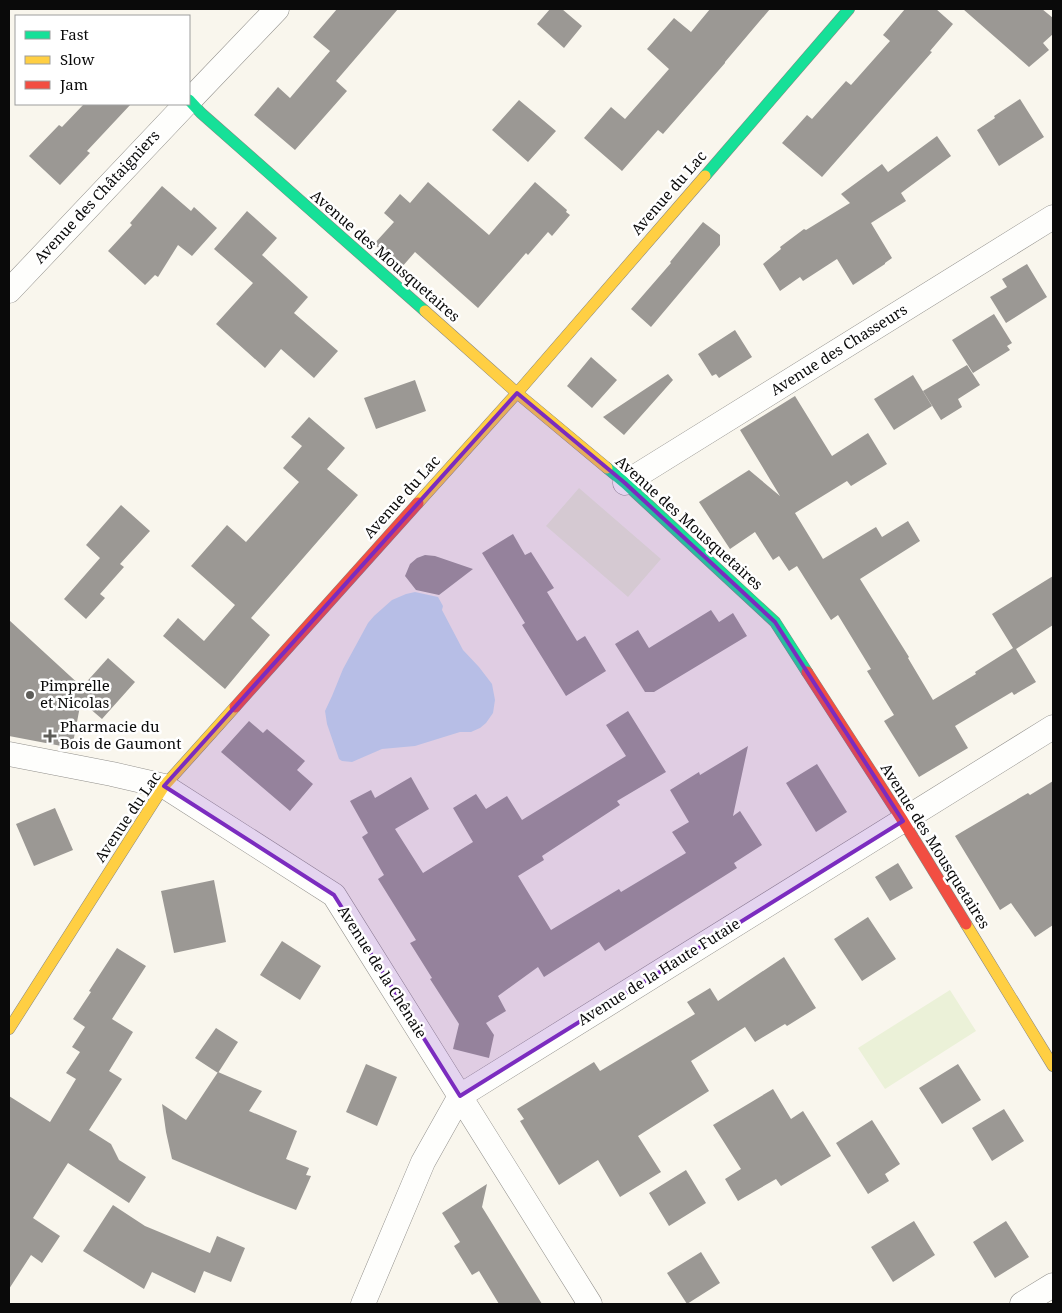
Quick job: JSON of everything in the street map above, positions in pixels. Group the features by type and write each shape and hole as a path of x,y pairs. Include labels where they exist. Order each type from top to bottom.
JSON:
{"street":[{"name":"Avenue des Châtaigniers","path":"190,100 277,9"},
{"name":"Avenue du Lac","path":"9,1029 164,786 517,393 849,9"},
{"name":"Avenue des Mousquetaires","path":"190,104 517,393 625,483 775,622 903,821 1053,1066"},
{"name":"Avenue des Châtaigniers","path":"9,291 185,105"},
{"name":"Avenue des Chasseurs","path":"625,483 1053,217"},
{"name":"Avenue de la Haute Futaie","path":"363,1304 423,1162 460,1096 1053,728"},
{"name":"Avenue de la Chênaie","path":"9,754 164,786 334,895 590,1304"},
{"path":"1022,1304 1053,1285"}],"highlighted area":[{"path":"517,393 625,483 775,622 903,821 460,1096 334,895 164,786"}],"green space":[{"path":"579,488 661,559 628,597 546,526"},
{"path":"950,990 976,1031 885,1089 858,1048"}],"water":[{"path":"415,592 438,597 443,606 442,610 463,650 492,684 495,700 493,713 486,723 471,732 460,732 415,746 382,749 352,762 342,761 339,759 327,724 325,711 343,669 368,623 374,616 392,600"}],"building":[{"path":"337,9 398,9 336,81 347,91 295,150 254,115 278,87 290,98 330,51 313,37"},
{"path":"550,9 562,9 582,26 564,48 537,24"},
{"path":"710,9 770,9 663,134 658,130 622,171 584,138 611,107 625,119 669,69 647,49 674,18 691,32"},
{"path":"905,9 936,9 953,24 930,51 932,52 822,177 782,143 807,115 812,119 846,81 851,85 890,41 883,35"},
{"path":"963,9 1042,9 1053,18 1053,34 1043,43 1049,50 1029,67"},
{"path":"1020,99 1044,137 999,166 977,130"},
{"path":"519,100 556,131 528,162 492,130"},
{"path":"83,105 130,105 87,151 90,153 60,185 29,156 59,125 62,127"},
{"path":"937,136 951,156 901,193 906,201 871,223 892,258 853,285 837,259 803,281 800,277 780,291 763,264 781,249 780,247 804,229 806,230 850,203 841,194 882,164 888,172"},
{"path":"428,182 489,235 535,182 567,210 566,212 570,215 552,236 548,232 528,255 526,253 478,308 415,252 401,268 374,244 394,222 384,213 400,194 410,203"},
{"path":"162,186 191,211 194,207 217,228 192,256 178,245 158,277 155,275 145,285 108,251 132,225 130,223"},
{"path":"247,211 277,238 262,255 308,297 294,313 338,351 314,378 281,349 265,368 216,324 253,283 214,249"},
{"path":"703,222 720,235 720,245 651,327 631,309"},
{"path":"1027,264 1047,297 1006,323 990,297 1007,287 1002,279"},
{"path":"994,314 1012,343 1007,346 1010,350 973,373 952,340"},
{"path":"735,330 752,357 719,378 716,374 712,376 698,354"},
{"path":"591,357 617,380 592,408 567,386"},
{"path":"967,365 980,385 958,399 962,407 941,420 923,391"},
{"path":"668,374 673,380 624,435 603,417"},
{"path":"913,375 932,406 894,430 874,399"},
{"path":"415,380 426,411 376,429 364,398"},
{"path":"795,396 832,456 868,433 887,464 851,486 847,481 795,513 823,559 876,527 882,537 908,521 920,541 860,579 909,657 933,700 976,674 975,672 1013,648 992,614 1053,576 1053,625 1016,649 1036,682 1014,695 1012,692 955,726 968,748 919,777 884,721 894,715 867,671 871,669 838,615 831,620 797,566 789,571 779,556 773,560 755,532 730,549 699,502 749,470 780,496 740,430"},
{"path":"309,417 345,448 327,469 358,495 251,618 270,635 225,689 163,636 178,618 204,641 235,605 191,566 227,525 246,542 299,482 283,468 302,446 291,437"},
{"path":"121,505 150,531 120,564 124,567 100,594 105,598 86,619 64,599 100,558 86,545"},
{"path":"513,534 525,555 531,552 554,588 547,592 577,641 585,636 606,671 566,696 522,625 525,623 482,553"},
{"path":"425,555 435,556 473,569 439,595 416,590 405,576 410,564 417,558"},
{"path":"711,610 719,622 733,613 747,636 654,692 645,692 615,644 638,630 649,648"},
{"path":"9,620 82,687 108,658 135,682 102,719 81,701 72,748 9,736"},
{"path":"628,711 666,772 617,801 620,805 542,856 544,860 518,876 551,930 619,889 621,892 686,853 672,832 689,822 670,790 699,772 700,775 748,746 733,816 740,811 762,845 734,863 737,868 605,951 599,942 544,977 538,967 498,996 506,1011 486,1023 494,1035 489,1058 453,1049 459,1024 430,979 432,978 410,943 416,940 378,879 384,875 362,837 368,833 350,801 371,790 375,798 411,777 429,809 395,829 423,873 473,842 453,808 476,794 486,809 507,796 522,820 626,756 606,725"},
{"path":"249,721 263,733 267,729 305,761 297,770 313,784 290,811 221,752"},
{"path":"817,764 847,812 816,832 786,783"},
{"path":"1053,781 1053,925 1035,937 1011,903 1000,910 955,836 1028,793 1030,795"},
{"path":"55,808 73,850 34,866 16,824"},
{"path":"898,863 913,888 890,901 875,877"},
{"path":"214,880 226,942 174,953 161,891"},
{"path":"868,917 896,959 862,981 834,939"},
{"path":"282,941 321,966 300,1000 260,975"},
{"path":"117,948 146,966 112,1019 133,1032 109,1071 122,1079 89,1130 111,1144 119,1160 146,1177 129,1203 68,1163 33,1218 60,1236 42,1263 31,1255 9,1289 9,1096 50,1122 76,1079 66,1073 80,1052 72,1047 85,1027 73,1019"},
{"path":"784,957 816,1008 787,1026 785,1024 755,1042 745,1027 691,1061 709,1091 638,1136 661,1172 620,1197 598,1160 559,1185 520,1121 524,1119 517,1109 594,1062 600,1071 695,1014 687,1002 710,988 718,1001"},
{"path":"216,1028 238,1042 218,1073 195,1058"},
{"path":"366,1064 397,1077 377,1126 346,1112"},
{"path":"958,1064 981,1100 942,1124 919,1088"},
{"path":"218,1072 262,1091 249,1111 297,1131 286,1159 309,1168 306,1175 311,1176 296,1210 172,1159 162,1104 186,1120"},
{"path":"773,1089 791,1119 803,1111 831,1156 781,1186 776,1179 738,1201 725,1179 741,1169 713,1125"},
{"path":"1004,1109 1024,1141 992,1161 972,1128"},
{"path":"872,1120 900,1164 885,1174 889,1181 868,1194 836,1143"},
{"path":"686,1170 706,1203 669,1226 649,1193"},
{"path":"487,1184 482,1207 542,1304 499,1304 479,1271 472,1275 454,1246 460,1242 442,1213"},
{"path":"113,1205 145,1226 210,1253 217,1236 245,1248 231,1282 204,1271 195,1293 152,1272 144,1289 83,1251"},
{"path":"914,1221 935,1255 893,1282 871,1247"},
{"path":"1006,1221 1029,1257 995,1278 973,1242"},
{"path":"701,1252 720,1283 687,1304 667,1273"}],"traffic: fast":[{"path":"705,176 849,9"},
{"path":"190,101 201,113 425,311"},
{"path":"607,468 775,622 807,672"}],"traffic: slow":[{"path":"418,503 517,393 705,176"},
{"path":"425,311 517,393 607,468"},
{"path":"9,1029 164,786 235,707"},
{"path":"966,924 1053,1066"}],"traffic: jam":[{"path":"235,707 418,503"},
{"path":"807,672 903,821 966,924"}],"place":[{"name":"Pimprelle et Nicolas","path":"30,695"},
{"name":"Pharmacie du Bois de Gaumont","path":"50,736"}]}
